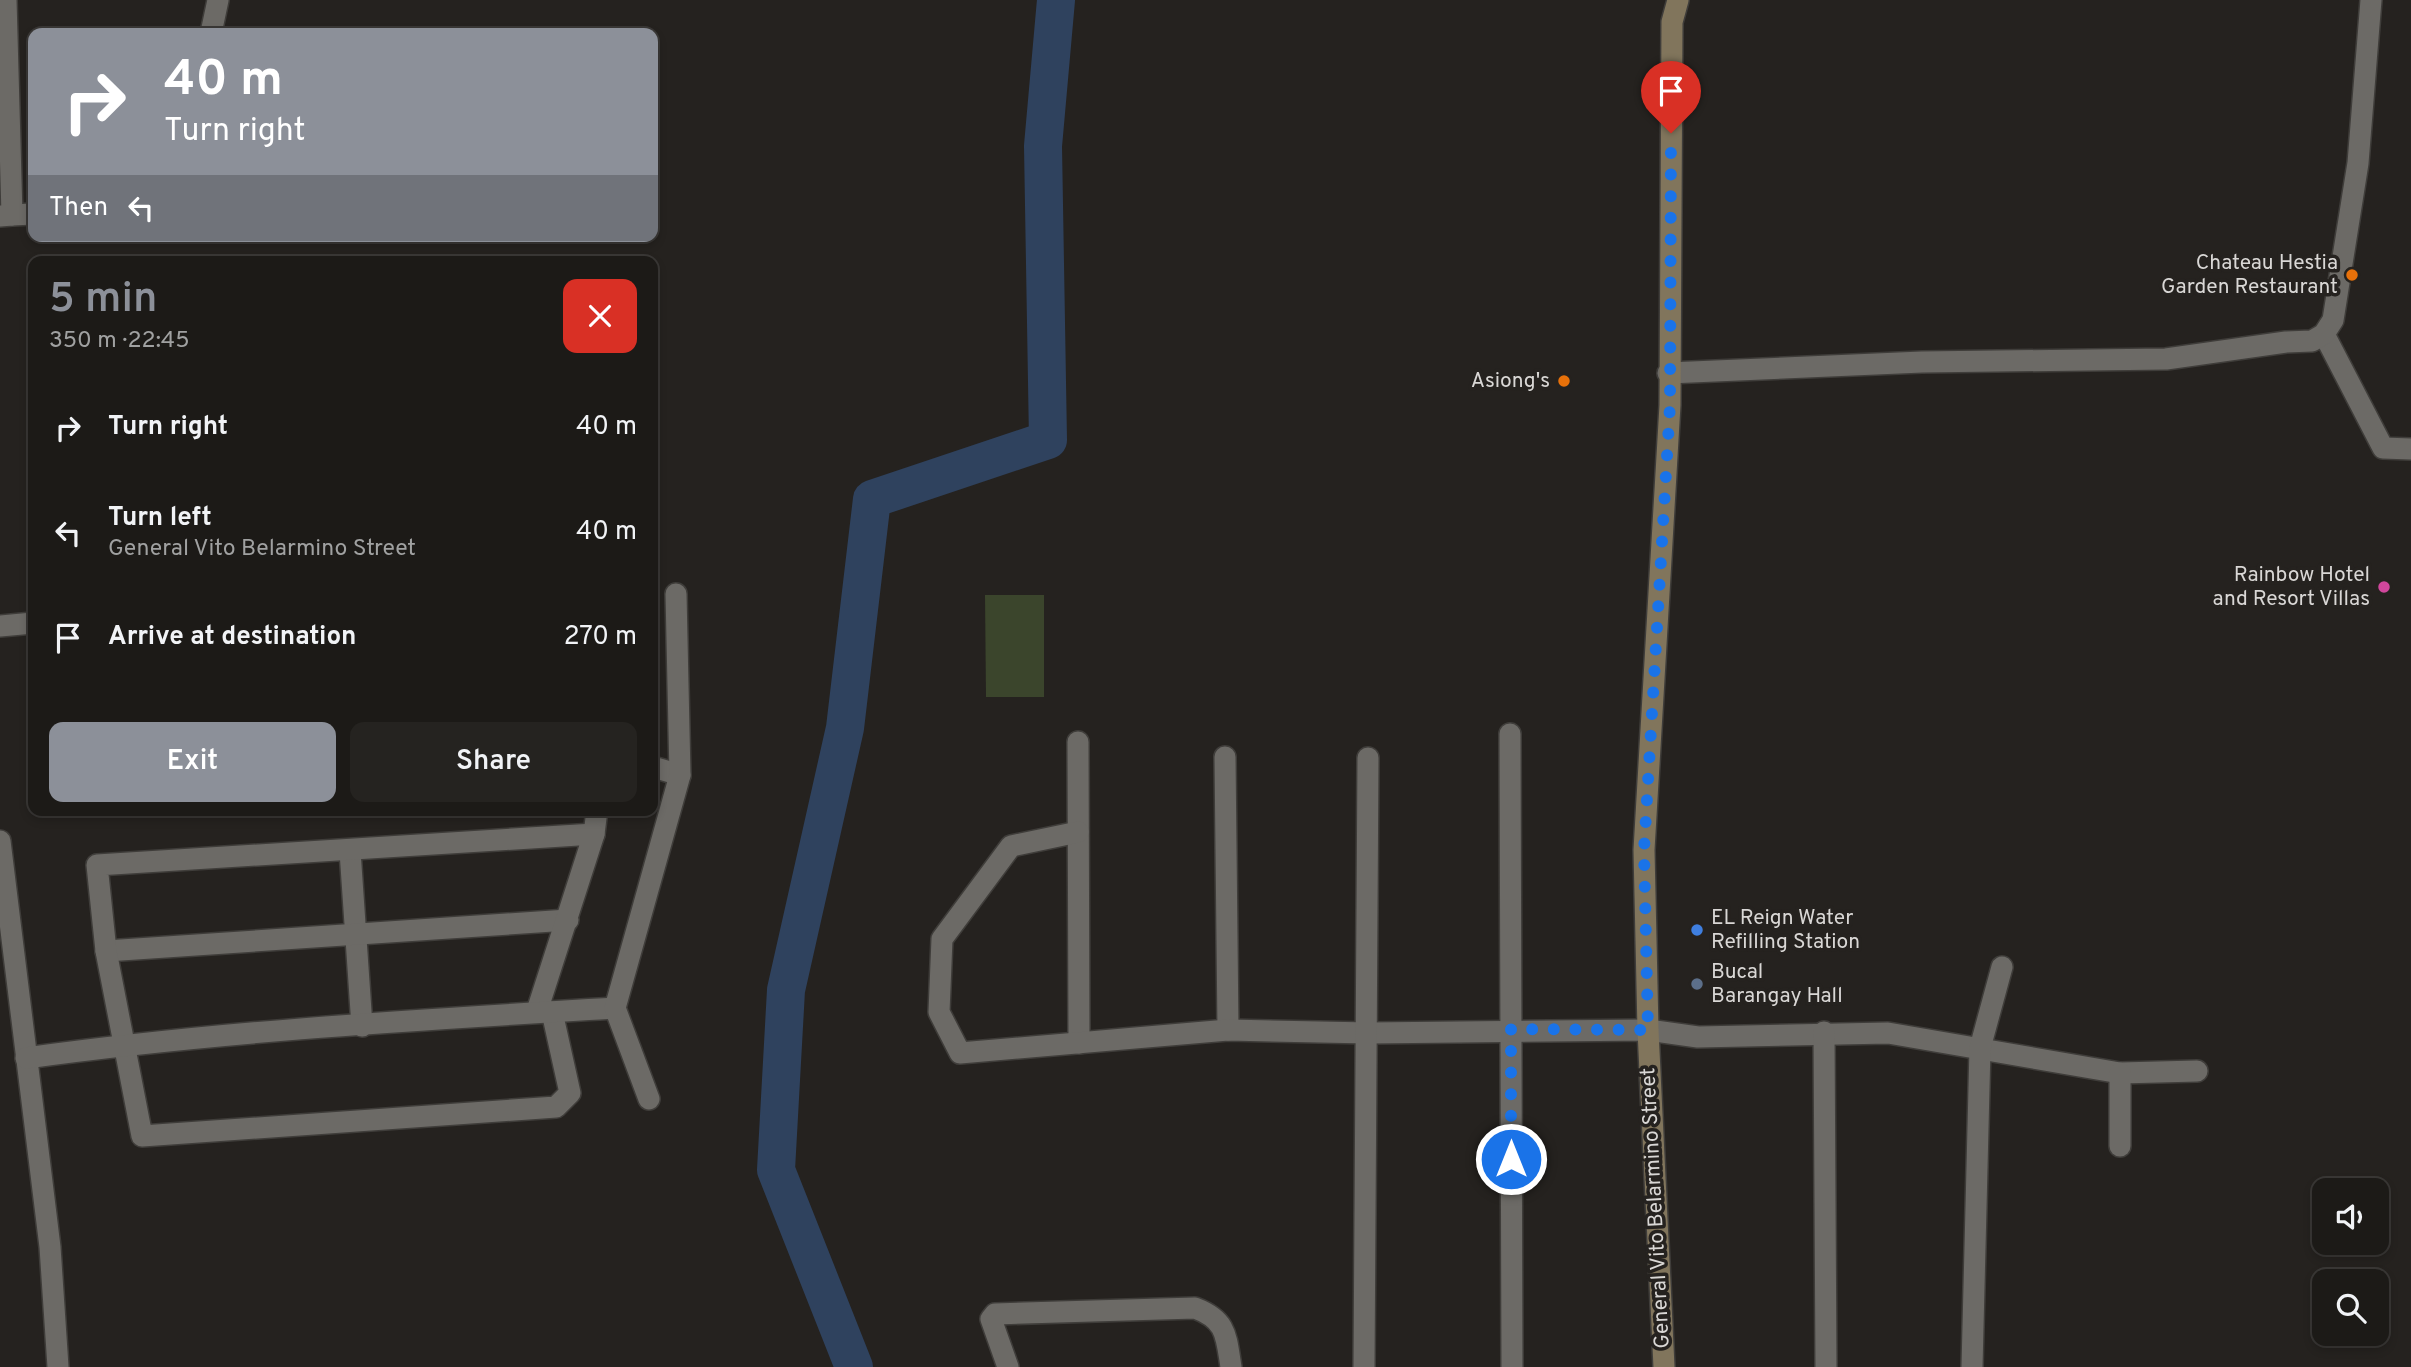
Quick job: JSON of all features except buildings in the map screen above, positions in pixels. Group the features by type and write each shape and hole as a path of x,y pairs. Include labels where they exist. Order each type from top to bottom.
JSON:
{"street":[{"path":"5,0 15,215"},
{"path":"212,28 218,0"},
{"name":"General Vito Belarmino Street","path":"1664,1367 1648,1030 1644,850 1670,405 1668,373 1672,22 1678,0"},
{"path":"1668,373 1922,362 2166,359 2236,348 2312,341 2325,334 2333,320 2358,163 2371,0"},
{"path":"2325,334 2383,448 2411,449"},
{"path":"649,1099 615,1008 680,775 676,594"},
{"path":"0,626 28,623"},
{"path":"1510,734 1512,1367"},
{"path":"1077,742 1079,1043"},
{"path":"1225,757 1228,1030"},
{"path":"1364,1367 1369,1033 1368,758"},
{"path":"658,768 680,775"},
{"path":"594,834 97,865 106,951 142,1136 556,1107 570,1093 545,1011 568,920 594,834 596,816"},
{"path":"1078,832 1011,846 942,939 939,1012 960,1053 1228,1030 1369,1033 1511,1029 1648,1030 1698,1037 1824,1032 1888,1033 2120,1073 2197,1071"},
{"path":"0,841 6,948 26,1058 50,1247 58,1367"},
{"path":"350,851 362,1026"},
{"path":"106,951 355,937 568,920"},
{"path":"1972,1367 1980,1048 2002,967"},
{"path":"26,1058 124,1044 545,1011 615,1008"},
{"path":"1824,1032 1826,1367"},
{"path":"2120,1073 2120,1146"},
{"path":"1008,1367 991,1319 995,1314 1195,1308 1211,1314 1225,1330 1231,1367"}],"green space":[{"path":"985,595 1044,595 1044,697 986,697"}],"waterway":[{"path":"854,1367 776,1170 786,990 845,728 872,499 1048,440 1043,146 1056,0"}],"place":[{"name":"Chateau Hestia Garden Restaurant","path":"2352,275"},
{"name":"Asiong's","path":"1564,381"},
{"name":"Rainbow Hotel and Resort Villas","path":"2384,587"},
{"name":"EL Reign Water Refilling Station","path":"1697,930"},
{"name":"Bucal Barangay Hall","path":"1697,984"}],"route":[{"path":"1511,1159 1511,1029 1648,1030 1644,850 1670,405 1668,373 1671,133"}]}
